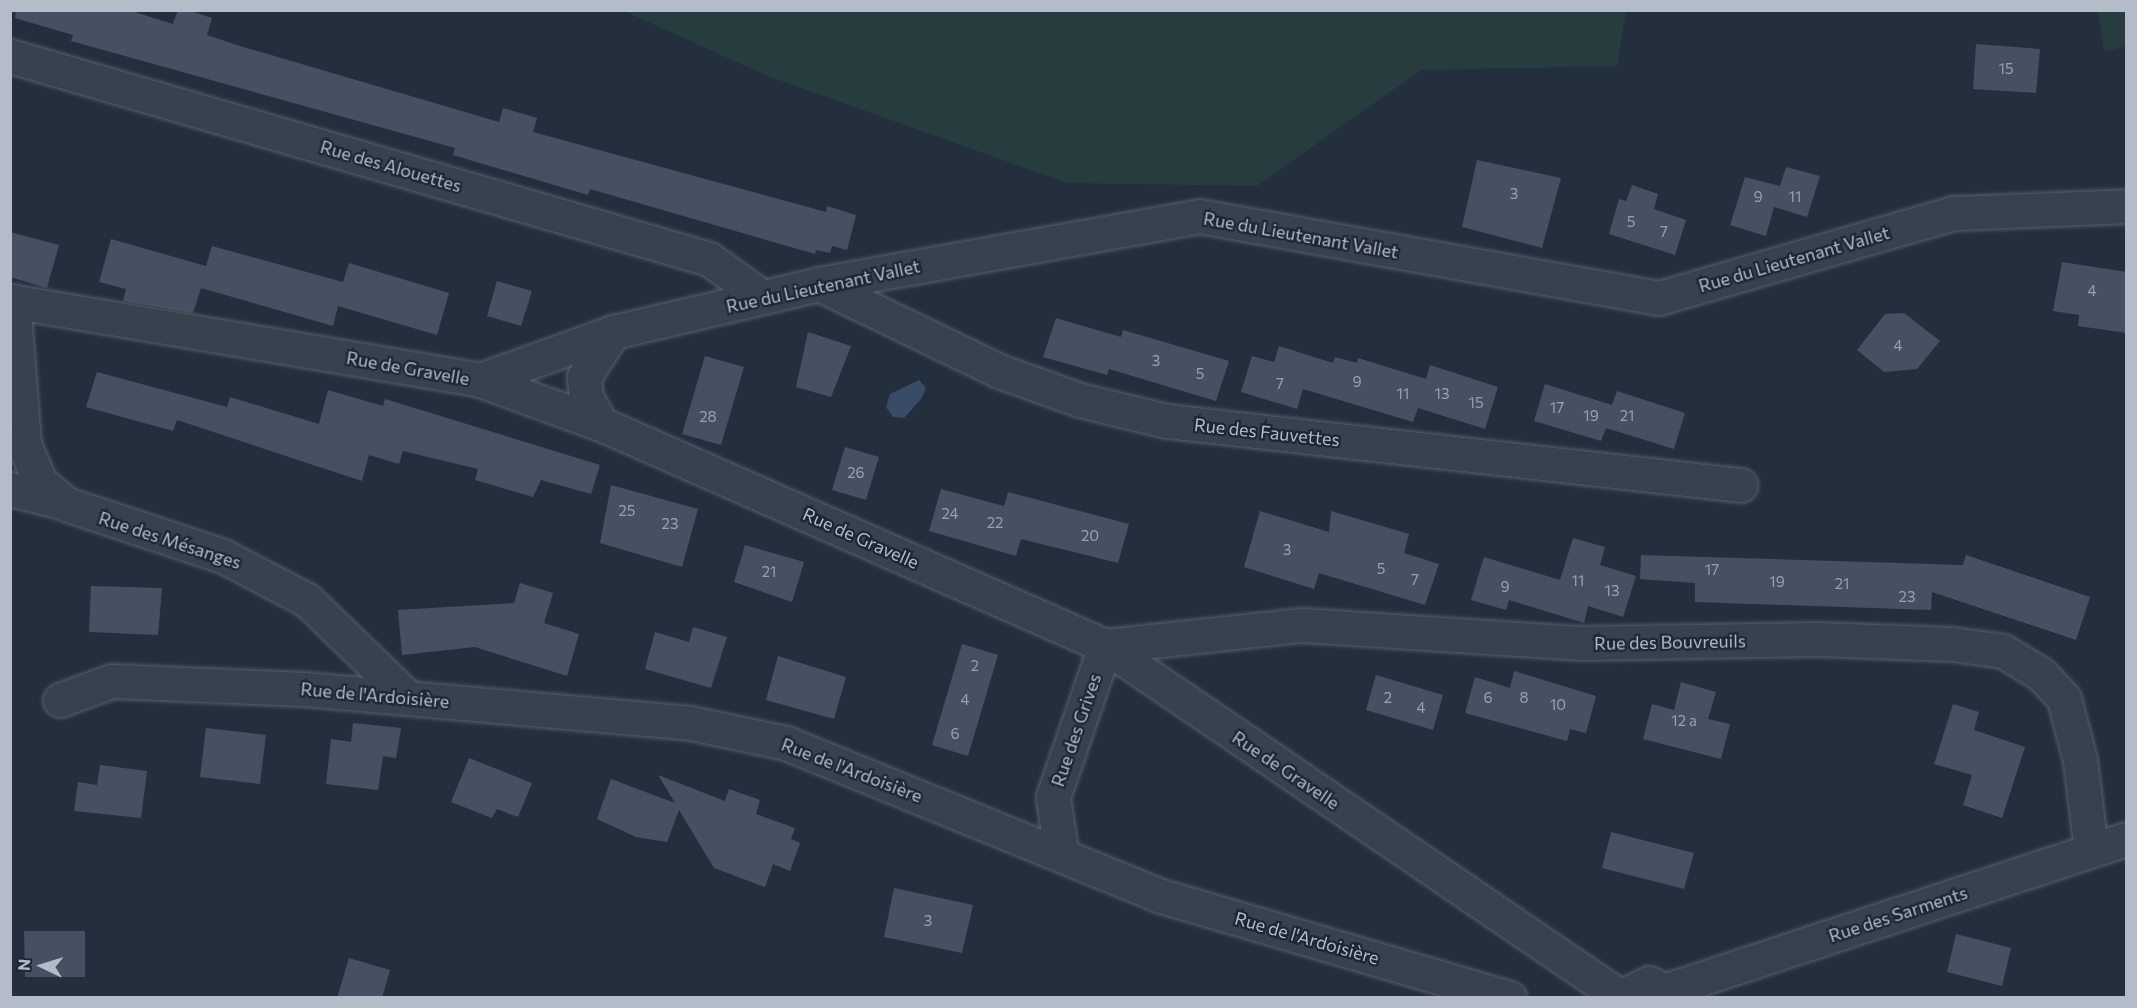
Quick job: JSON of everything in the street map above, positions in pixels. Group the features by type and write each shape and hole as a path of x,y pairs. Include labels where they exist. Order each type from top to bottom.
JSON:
{"street":[{"name":"Rue des Alouettes","path":"10,56 709,259 762,297"},
{"name":"Rue du Lieutenant Vallet","path":"480,380 613,332 762,297 819,284 1199,216 1659,298 1954,213 2127,206"},
{"name":"Rue des Fauvettes","path":"819,284 999,371 1080,400 1167,421 1740,484"},
{"name":"Rue de Gravelle","path":"12,301 480,380 601,424 1105,646 1619,997"},
{"name":"Rue des Mésanges","path":"12,301 24,444 40,482 66,504"},
{"path":"601,424 585,397 585,377 613,332"},
{"name":"Rue des Mésanges","path":"10,489 66,504 255,569 307,600 407,697"},
{"name":"Rue des Bouvreuils","path":"1105,646 1302,625 1642,642 1818,639 1952,644 2003,651 2041,674 2064,699 2080,760 2091,850"},
{"name":"Rue des Grives","path":"1061,852 1053,798 1105,646"},
{"name":"Rue de l'Ardoisière","path":"60,700 112,681 407,697 691,723 786,743 1061,852 1161,896 1509,998"},
{"name":"Rue des Sarments","path":"1675,993 2127,839"},
{"path":"1619,997 1638,984 1675,993"}],"green space":[{"path":"1626,10 1617,66 1421,70 1257,186 1067,183 768,76 624,11"},
{"path":"2098,11 2126,11 2126,46 2104,52"}],"water":[{"path":"919,380 926,388 921,399 904,418 893,417 886,407 890,394"}],"building":[{"path":"16,10 128,10 173,24 178,10 187,10 212,18 207,35 240,46 499,122 503,108 537,118 533,132 826,212 827,206 856,215 847,250 832,246 830,253 816,250 815,254 590,189 588,195 453,155 455,148 71,41 73,35 15,18"},
{"path":"1976,44 2040,49 2036,93 1973,89"},
{"path":"1477,160 1561,178 1542,248 1462,227"},
{"path":"1786,167 1820,176 1807,217 1774,207 1766,236 1730,225 1745,177 1780,186"},
{"path":"1632,185 1658,194 1654,209 1686,220 1675,255 1609,234 1619,199 1626,201"},
{"path":"10,232 59,245 47,288 10,277"},
{"path":"111,239 206,266 212,246 343,282 349,263 449,293 437,335 338,306 333,326 201,288 193,313 123,301 126,289 99,282"},
{"path":"2062,262 2127,272 2127,333 2078,326 2079,315 2053,311"},
{"path":"497,281 532,291 521,326 487,316"},
{"path":"1904,313 1940,341 1917,369 1884,372 1857,350 1885,314"},
{"path":"1056,318 1121,337 1123,330 1229,361 1216,401 1109,369 1107,375 1043,357"},
{"path":"808,332 851,346 831,397 796,387"},
{"path":"1279,346 1333,363 1335,357 1357,363 1358,358 1426,379 1430,365 1498,387 1485,429 1418,408 1413,422 1303,389 1297,409 1241,392 1252,356 1274,362"},
{"path":"705,356 744,367 721,445 682,434"},
{"path":"97,372 227,407 230,397 319,424 328,390 383,406 385,399 600,465 591,494 541,480 533,497 475,480 478,469 403,451 399,464 369,455 362,481 177,420 173,431 86,407"},
{"path":"1545,384 1612,405 1617,391 1685,413 1674,449 1606,428 1601,441 1534,421"},
{"path":"845,447 879,457 866,500 832,490"},
{"path":"611,485 698,509 682,567 600,543"},
{"path":"941,489 1004,506 1008,492 1129,524 1118,563 1021,539 1016,556 929,531"},
{"path":"1260,511 1329,532 1331,511 1409,534 1404,553 1439,564 1425,605 1319,573 1314,589 1244,567"},
{"path":"1573,538 1605,547 1600,565 1636,576 1623,617 1588,606 1584,623 1509,600 1506,610 1471,600 1484,557 1560,580"},
{"path":"745,545 804,562 792,602 734,582"},
{"path":"1641,555 1963,565 1966,555 2090,597 2076,640 1932,592 1931,610 1695,602 1695,583 1640,579"},
{"path":"520,583 553,593 544,623 579,634 567,676 475,647 402,655 398,610 514,603"},
{"path":"91,586 162,588 158,635 89,632"},
{"path":"693,627 727,637 711,688 645,669 655,632 689,642"},
{"path":"962,644 998,655 968,756 932,745"},
{"path":"778,656 846,677 834,719 766,700"},
{"path":"1514,671 1596,696 1586,733 1570,729 1567,741 1465,713 1475,677 1510,688"},
{"path":"1376,675 1443,695 1433,730 1366,710"},
{"path":"1681,682 1716,692 1708,719 1730,724 1721,759 1643,739 1652,704 1674,710"},
{"path":"1953,704 1979,712 1974,730 2025,747 2002,818 1963,805 1972,775 1934,764"},
{"path":"353,723 401,728 396,758 383,756 378,790 326,784 331,739 351,742"},
{"path":"206,728 266,735 260,784 200,777"},
{"path":"469,758 532,783 518,817 497,809 492,818 451,802"},
{"path":"100,765 147,771 141,818 74,811 78,782 97,785"},
{"path":"658,775 725,801 729,789 760,800 756,814 795,828 791,839 800,843 790,871 773,864 765,887 714,868 679,810 667,842 636,837 597,819 611,779 675,803"},
{"path":"1611,832 1694,853 1684,889 1602,868"},
{"path":"894,888 973,905 962,953 884,937"},
{"path":"24,931 85,931 85,977 25,977"},
{"path":"1956,934 2011,948 2002,986 1947,972"},
{"path":"349,958 390,970 382,998 337,998"}]}
